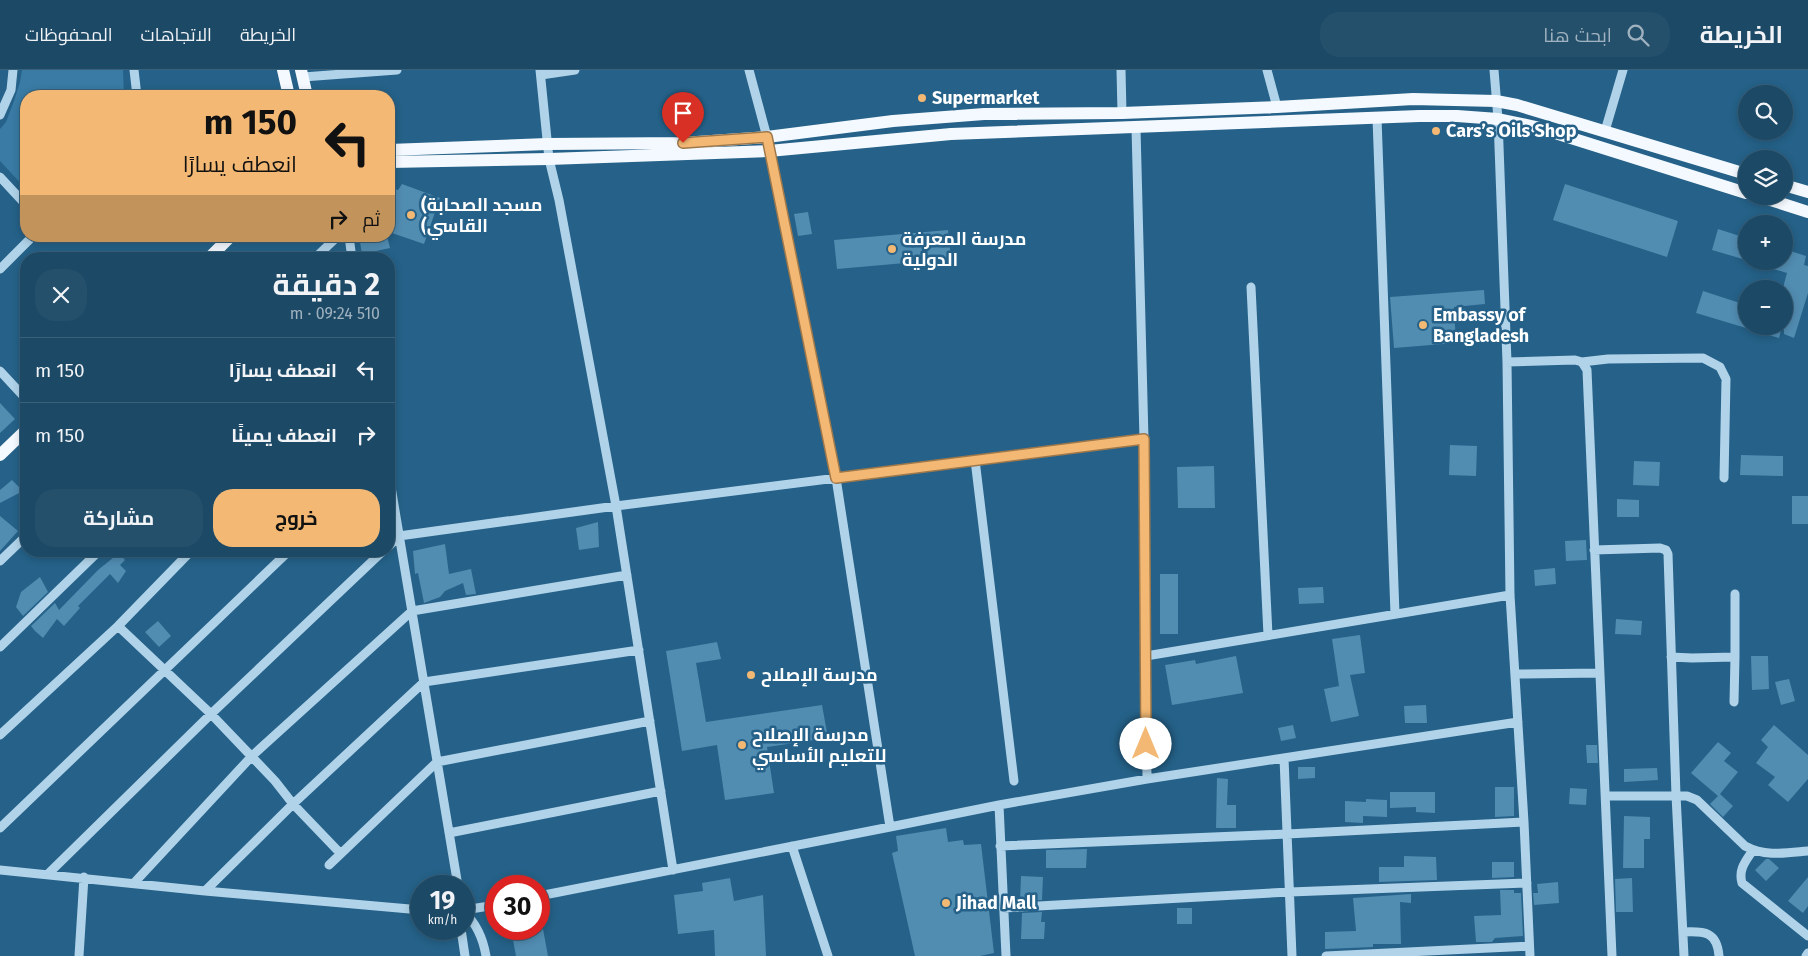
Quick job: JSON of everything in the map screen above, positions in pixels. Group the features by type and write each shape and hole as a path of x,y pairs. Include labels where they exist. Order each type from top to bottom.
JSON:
{"main road":[{"path":"283,70 288,90"},
{"path":"302,73 306,90"},
{"path":"395,150 547,144 683,143 767,137 949,116 1122,113 1413,99 1496,101 1517,105 1738,172"},
{"path":"395,162 549,159 769,151 951,134 1457,116 1498,119 1536,127 1738,190"},
{"path":"1793,188 1808,192"},
{"path":"1786,205 1808,212"},
{"path":"215,252 225,242"},
{"path":"0,455 20,436"}],"street":[{"path":"0,115 11,90 13,70"},
{"path":"134,70 136,90"},
{"path":"302,73 397,70"},
{"path":"575,70 540,72 547,144 616,506 673,870"},
{"path":"748,70 767,137 836,478 890,828"},
{"path":"1121,70 1122,113"},
{"path":"1267,70 1277,107"},
{"path":"1494,70 1498,119 1506,362 1510,595 1516,674 1530,956"},
{"path":"1605,131 1623,70"},
{"path":"1377,118 1395,614"},
{"path":"1136,128 1144,439 1147,779"},
{"path":"0,177 20,199"},
{"path":"0,269 27,242"},
{"path":"321,252 332,242"},
{"path":"1251,287 1268,635"},
{"path":"1506,362 1575,360 1582,362 1608,359 1703,358 1720,367 1726,379 1724,478"},
{"path":"1582,362 1587,370 1588,377 1599,673 1607,796 1612,956"},
{"path":"0,372 20,393"},
{"path":"395,540 399,536 616,506 1144,439"},
{"path":"975,460 1014,782"},
{"path":"395,512 456,875"},
{"path":"0,561 20,542"},
{"path":"1594,550 1655,548 1666,550 1668,554 1670,657 1684,956"},
{"path":"0,647 93,557"},
{"path":"0,735 118,626 185,557"},
{"path":"0,828 283,557"},
{"path":"48,874 211,714 377,557"},
{"path":"134,883 252,756 412,610 627,575"},
{"path":"1734,702 1735,594"},
{"path":"1146,656 1510,595"},
{"path":"118,626 211,714 340,853"},
{"path":"206,891 293,804 424,682 639,650"},
{"path":"1670,657 1735,658"},
{"path":"1516,674 1599,673"},
{"path":"330,865 340,853 437,762 650,721"},
{"path":"550,894 999,805 1147,779 1518,722"},
{"path":"1284,758 1292,956"},
{"path":"449,832 661,791"},
{"path":"1607,796 1687,796 1697,800 1745,846 1753,850 1764,854 1808,851"},
{"path":"999,805 1006,956"},
{"path":"1000,846 1524,822"},
{"path":"792,846 828,956"},
{"path":"1753,850 1741,868 1742,883 1808,936"},
{"path":"0,870 410,909"},
{"path":"80,956 84,877"},
{"path":"1004,908 1290,892 1527,883"},
{"path":"475,925 484,945 486,956"},
{"path":"1684,932 1700,931 1713,938 1718,945 1719,956"},
{"path":"463,940 465,956"},
{"path":"1326,956 1529,946"}],"shaded area":[{"path":"22,70 123,70 124,90 20,90 20,183 0,161 0,129 6,122 20,82"}],"building":[{"name":"(مسجد الصحابة (القاسي","path":"402,184 440,198 424,244 395,234 395,189 398,190"},
{"path":"1565,184 1678,221 1667,257 1553,220"},
{"path":"808,212 812,234 798,236 794,214"},
{"path":"1718,229 1738,235 1738,258 1712,250"},
{"name":"مدرسة المعرفة الدولية","path":"948,230 951,259 837,269 834,240"},
{"path":"360,242 388,242 390,248 362,252"},
{"path":"1793,252 1806,256 1804,265 1808,266 1808,293 1794,338 1786,335 1793,335 1793,280 1785,280 1787,273 1777,270 1793,270"},
{"name":"Embassy of Bangladesh","path":"1484,290 1485,304 1454,307 1456,343 1394,348 1390,297"},
{"path":"1703,291 1738,302 1738,326 1696,313"},
{"path":"1769,335 1780,335 1779,338"},
{"path":"0,403 15,419 0,433"},
{"path":"1450,445 1477,446 1476,476 1449,475"},
{"path":"1741,455 1783,456 1783,476 1740,475"},
{"path":"1634,461 1660,462 1659,486 1633,485"},
{"path":"1214,466 1215,508 1178,508 1177,467"},
{"path":"12,480 20,488 20,493 0,503 0,490"},
{"path":"1792,496 1808,496 1808,524 1792,524"},
{"path":"1617,499 1639,500 1639,517 1617,517"},
{"path":"0,516 18,531 0,551"},
{"path":"598,522 599,547 579,550 576,528"},
{"path":"1586,540 1587,560 1566,561 1565,541"},
{"path":"445,544 449,574 471,569 476,594 466,595 463,583 445,591 440,597 424,603 418,573 415,574 413,551"},
{"path":"114,557 122,557 125,560 120,565 126,571 118,583 110,574 78,606 80,608 64,626 57,619 43,638 35,631 31,626 55,603 59,610 98,570"},
{"path":"1555,568 1556,584 1535,586 1534,570"},
{"path":"1160,574 1178,574 1178,634 1160,634"},
{"path":"40,577 48,592 23,616 16,607 21,592"},
{"path":"1323,587 1324,603 1299,604 1298,588"},
{"path":"1616,619 1642,621 1641,635 1615,634"},
{"path":"158,621 171,636 159,647 145,632"},
{"path":"1360,635 1365,673 1350,675 1359,716 1331,722 1324,689 1339,686 1332,639"},
{"path":"717,642 721,659 696,663 706,722 822,705 828,738 767,747 774,793 725,800 717,745 682,751 666,651"},
{"path":"1236,656 1243,693 1172,705 1165,665 1195,660 1196,664"},
{"path":"1751,656 1768,656 1769,689 1752,690"},
{"path":"1789,679 1795,701 1781,705 1775,682"},
{"path":"1426,705 1427,723 1405,723 1404,706"},
{"path":"1293,725 1296,738 1281,741 1278,728"},
{"path":"1774,725 1808,755 1808,779 1788,802 1768,785 1775,777 1756,763 1768,747 1761,740"},
{"path":"1718,742 1731,753 1724,761 1738,772 1720,794 1733,806 1723,817 1710,804 1718,796 1691,773"},
{"path":"1586,745 1597,745 1598,763 1587,763"},
{"path":"1298,767 1315,767 1315,778 1298,779"},
{"path":"1657,768 1658,780 1624,782 1624,769"},
{"path":"1217,778 1228,779 1227,805 1236,805 1236,828 1216,828"},
{"path":"1495,787 1514,787 1514,816 1495,817"},
{"path":"1570,788 1587,789 1586,805 1569,804"},
{"path":"1390,792 1435,792 1435,813 1416,812 1416,807 1390,808"},
{"path":"1366,799 1387,800 1387,817 1363,816 1363,823 1345,822 1345,801 1366,802"},
{"path":"1624,816 1650,817 1650,839 1644,839 1644,868 1623,868"},
{"name":"Jihad Mall","path":"946,828 948,842 963,840 964,845 981,844 994,953 980,956 915,956 892,853 898,851 896,836"},
{"path":"1087,849 1086,868 1046,868 1046,850"},
{"path":"1404,856 1436,857 1437,880 1379,882 1379,867 1404,867"},
{"path":"1766,859 1769,859 1779,868 1766,881 1755,870"},
{"path":"1492,862 1514,862 1514,877 1492,878"},
{"path":"1021,876 1043,877 1042,900 1020,901"},
{"path":"1808,877 1808,906 1803,913 1788,901"},
{"path":"730,878 734,901 763,895 766,956 715,956 714,930 678,934 674,895 703,891 702,883"},
{"path":"1632,878 1633,912 1616,912 1615,879"},
{"path":"1558,882 1559,903 1534,905 1533,893 1538,893 1537,884"},
{"path":"1500,890 1514,890 1514,893 1521,893 1523,936 1495,938 1492,942 1476,942 1474,916 1501,915"},
{"path":"1411,894 1411,903 1400,902 1401,944 1373,944 1373,947 1325,949 1325,932 1356,931 1353,898"},
{"path":"1177,908 1192,908 1192,924 1177,924"},
{"path":"1042,912 1041,922 1045,922 1044,939 1021,939 1022,913"},
{"path":"513,940 545,940 548,956 516,956"}],"place":[{"name":"Supermarket","path":"922,98"},
{"name":"Cars’s Oils Shop","path":"1436,131"},
{"name":"(مسجد الصحابة (القاسي","path":"411,215"},
{"name":"مدرسة المعرفة الدولية","path":"892,249"},
{"name":"Embassy of Bangladesh","path":"1423,325"},
{"name":"مدرسة الإصلاح","path":"751,675"},
{"name":"مدرسة الإصلاح للتعليم الأساسي","path":"742,745"},
{"name":"Jihad Mall","path":"946,903"}],"route":[{"path":"683,143 767,137 836,478 1144,439 1146,744"}]}
